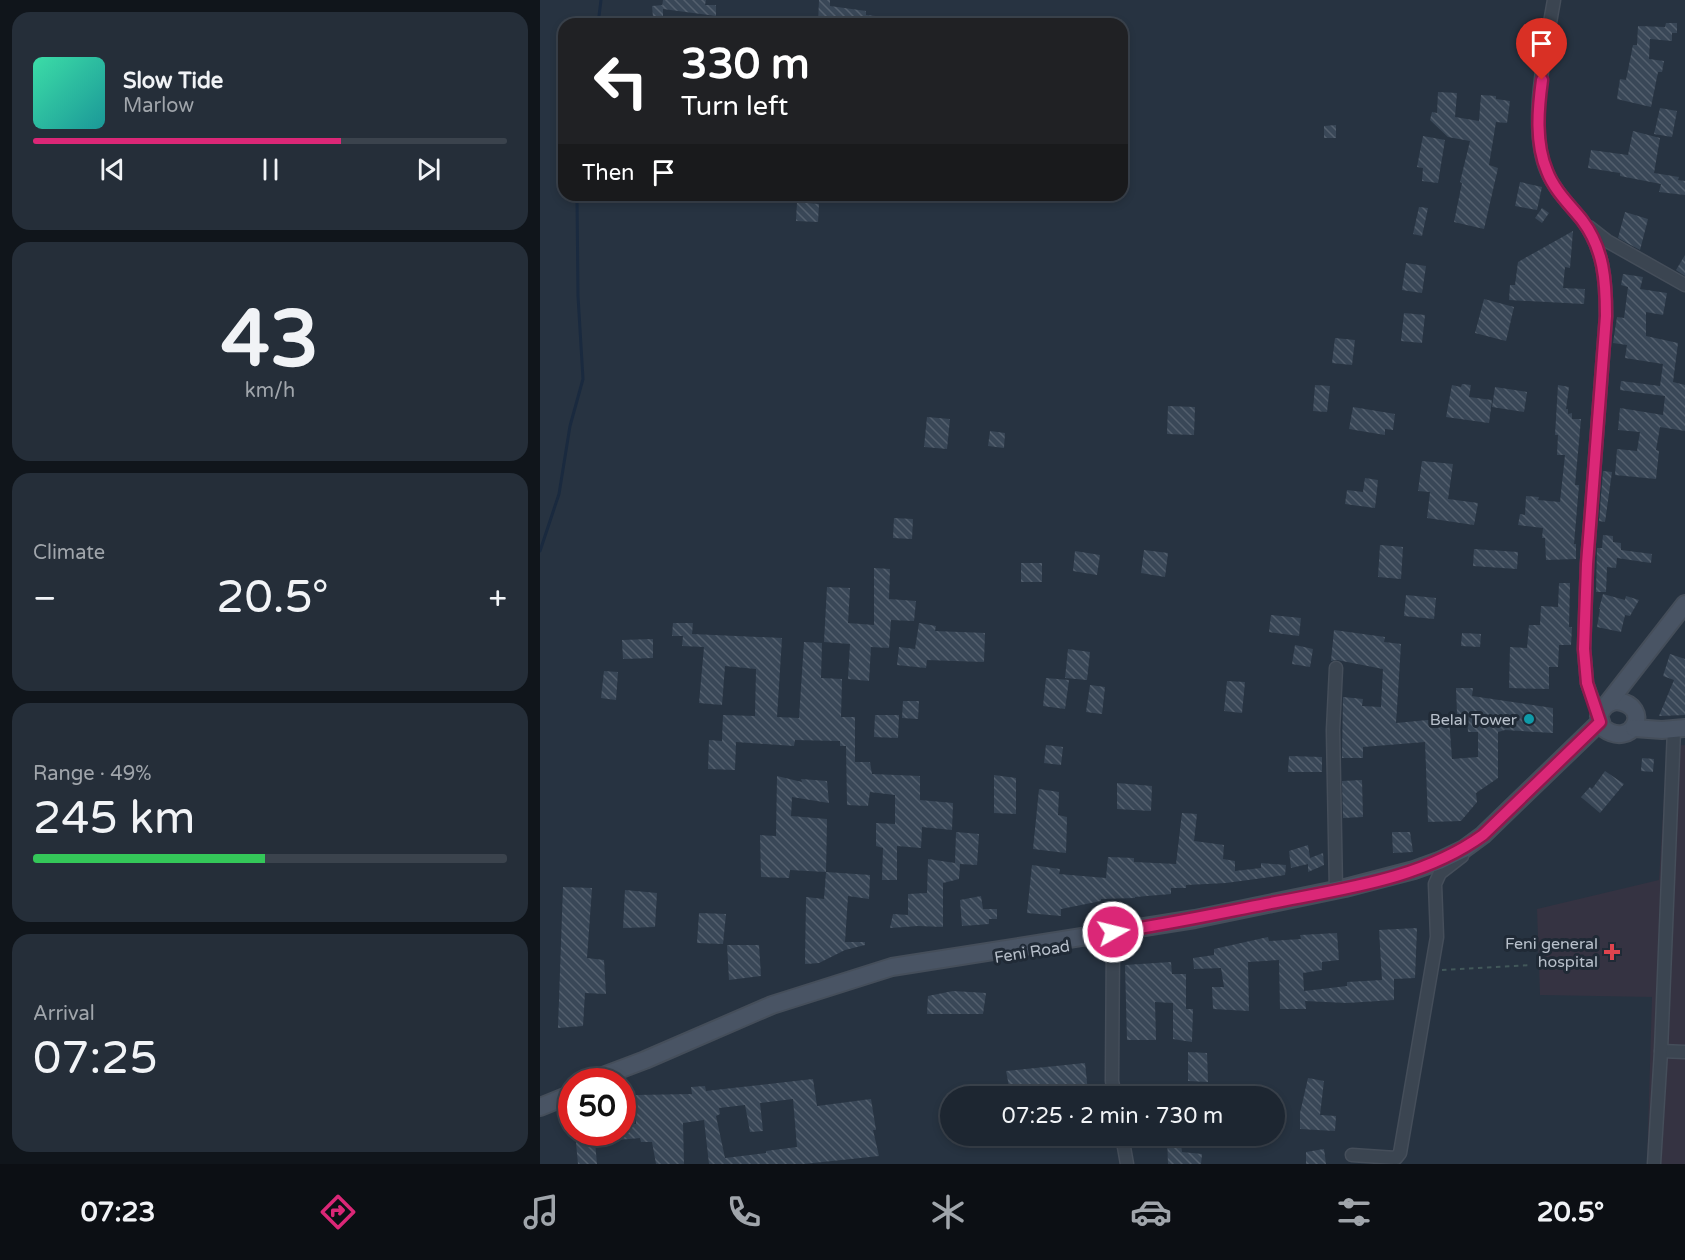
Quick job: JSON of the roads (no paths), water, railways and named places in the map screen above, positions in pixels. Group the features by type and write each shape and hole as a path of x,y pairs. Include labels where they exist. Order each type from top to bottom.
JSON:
{"main road":[{"path":"622,1068 772,1005 892,967 1195,918 1336,890 1414,870 1439,861 1464,849 1508,813 1607,714 1685,604"},
{"name":"Feni Road","path":"636,1068 802,1002 891,974 1113,939 1228,918 1402,881 1425,873 1462,856 1512,817 1607,714 1685,618"},
{"path":"1632,708 1637,722 1634,728 1627,733 1615,735 1607,714 1632,708"},
{"path":"1634,728 1679,729"},
{"path":"540,1100 558,1093"},
{"path":"540,1107 558,1100"}],"street":[{"path":"1554,0 1538,103 1540,145 1547,172 1561,195 1584,222 1607,241 1685,285"},
{"path":"1584,222 1599,250 1606,280 1606,316 1587,564 1584,649 1587,683 1607,714"},
{"path":"1336,668 1333,730 1336,890"},
{"path":"1654,1164 1679,729"},
{"path":"1352,1155 1396,1158 1400,1153 1437,937 1436,879 1440,873 1462,856"},
{"path":"1113,939 1113,1086"},
{"path":"1661,1051 1685,1052"},
{"path":"1124,1146 1127,1164"}],"waterway":[{"path":"599,18 601,0"},
{"path":"540,551 559,494 570,426 583,379 578,296 577,201"}],"place":[{"name":"Belal Tower","path":"1529,719"},
{"name":"Feni general hospital","path":"1612,952"}]}
